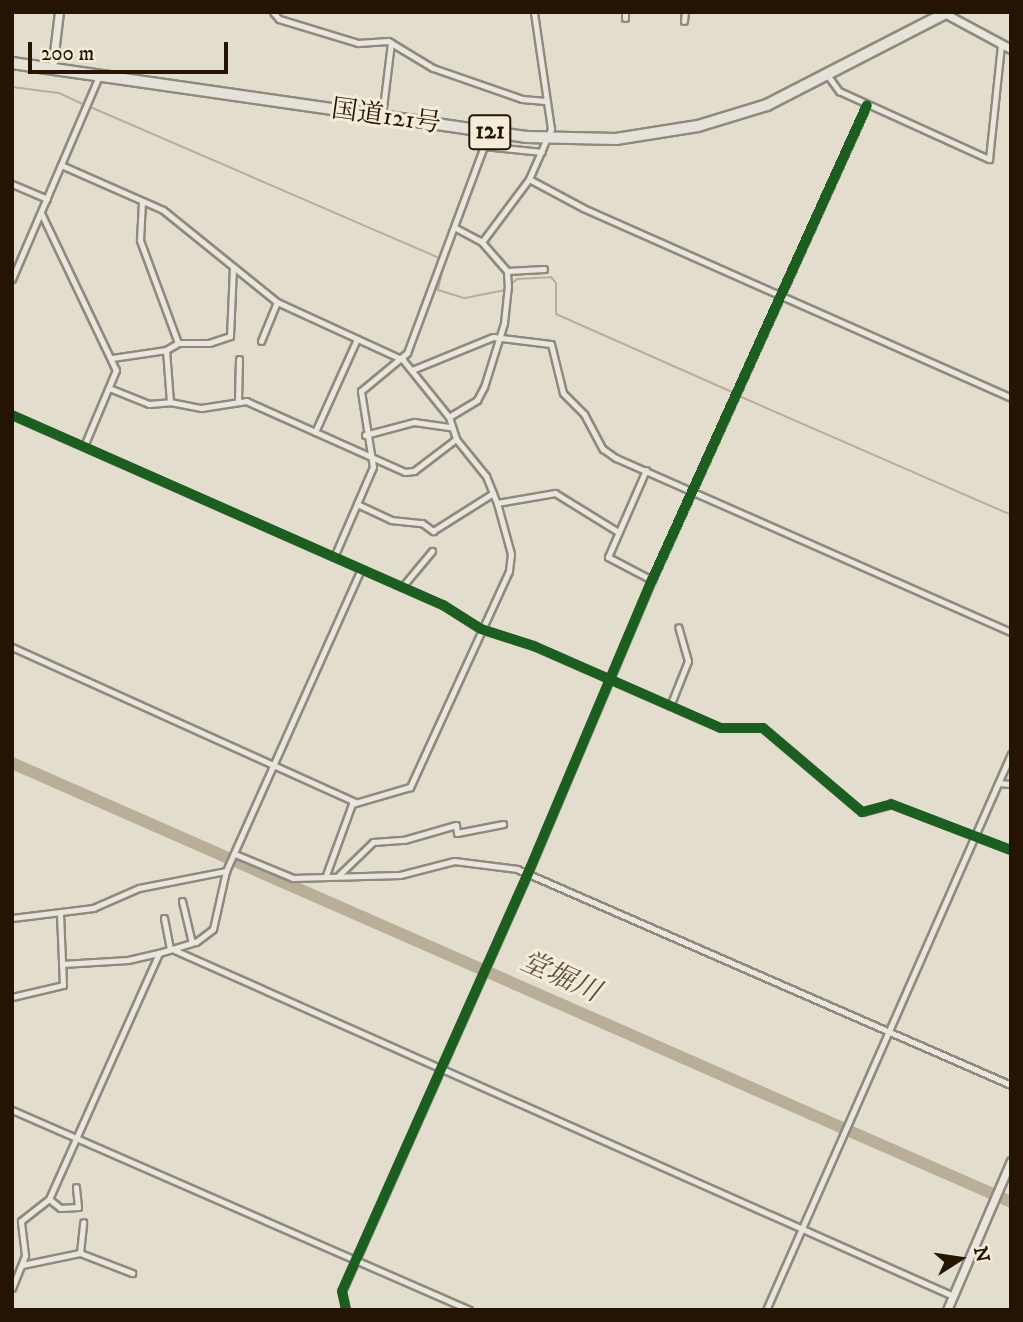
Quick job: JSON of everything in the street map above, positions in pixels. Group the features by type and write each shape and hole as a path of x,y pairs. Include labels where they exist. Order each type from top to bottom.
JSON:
{"highway":[{"name":"国道121号","path":"12,63 547,139 616,139 672,131 746,112 828,76 947,13"}],"street":[{"path":"51,69 59,12"},
{"path":"273,12 279,19 358,43 391,43 433,68 522,99 545,101"},
{"path":"482,242 529,179 551,129 534,12"},
{"path":"684,21 685,12"},
{"path":"947,13 1011,49"},
{"path":"382,116 391,43"},
{"path":"828,76 839,91 989,159 1001,44"},
{"path":"12,279 99,76"},
{"path":"346,1310 342,1291 358,1261 485,972 652,580 867,104"},
{"path":"334,556 373,469 365,435 361,391 403,360 456,228 484,146 542,152"},
{"path":"12,647 356,802 410,787 510,563 493,493 456,439 449,417 403,360 277,302 169,215 61,165"},
{"path":"529,179 583,208 1011,398"},
{"path":"12,184 47,199"},
{"path":"142,201 140,240 178,343"},
{"path":"41,213 116,372 85,446"},
{"path":"449,417 477,400 500,338 507,271 482,242 456,228"},
{"path":"112,359 166,350 178,343 209,343 230,336 233,267"},
{"path":"507,271 544,269"},
{"path":"261,341 277,302"},
{"path":"412,370 500,338 554,346 563,393 584,414 603,449 1011,632"},
{"path":"315,432 356,339"},
{"path":"166,350 170,402"},
{"path":"238,400 239,359"},
{"path":"109,388 149,404 170,402 201,408 238,400 405,472 414,471 456,439"},
{"path":"12,415 402,587 481,629 534,646 729,730 763,727 862,812 891,804 973,839 1011,850"},
{"path":"365,435 414,422 451,427"},
{"path":"646,470 608,561 652,580"},
{"path":"357,504 391,520 422,523 433,531 493,493"},
{"path":"497,503 555,493 618,532"},
{"path":"402,587 432,551"},
{"path":"62,964 128,960 159,953 192,943 213,929 226,871 362,569"},
{"path":"670,706 688,661 678,627"},
{"path":"766,1310 1011,754"},
{"path":"998,783 1011,784"},
{"path":"326,875 356,802"},
{"path":"339,875 373,842 404,840 456,825 457,833 503,824"},
{"path":"235,854 293,878 326,875 400,876 454,861 528,873 1011,1085"},
{"path":"12,918 93,908 139,888 226,871"},
{"path":"182,901 192,943"},
{"path":"12,997 59,989 64,985 60,913"},
{"path":"164,918 171,949"},
{"path":"171,949 951,1294"},
{"path":"12,1288 22,1265 21,1221 48,1199 78,1138 159,953"},
{"path":"12,1110 469,1310"},
{"path":"947,1310 951,1294 1011,1161"},
{"path":"48,1199 60,1208 78,1207 76,1187"},
{"path":"79,1253 83,1222"},
{"path":"22,1265 79,1253 132,1273"}],"waterway":[{"path":"12,87 59,93 83,104"},
{"path":"88,106 439,258"},
{"path":"445,261 438,290 465,298 505,290"},
{"path":"509,286 517,279 551,277 556,283 556,314 734,393"},
{"path":"739,396 1011,515"},
{"name":"堂堀川","path":"12,763 1011,1202"}],"cycle path":[{"path":"346,1310 342,1291 528,873 652,580 867,105"},
{"path":"12,415 443,605 481,629 534,646 721,728 763,728 862,812 891,804 1011,850"}]}
